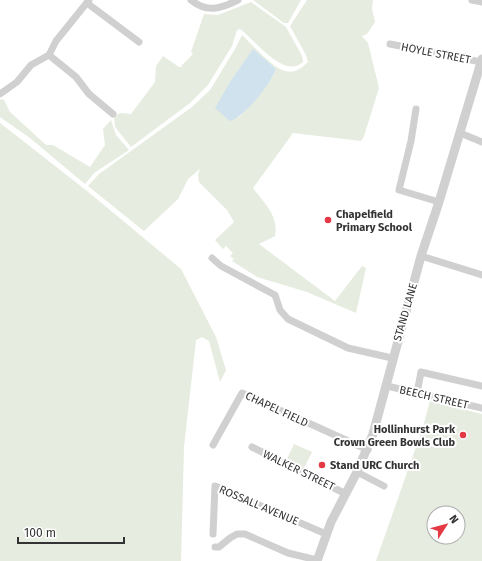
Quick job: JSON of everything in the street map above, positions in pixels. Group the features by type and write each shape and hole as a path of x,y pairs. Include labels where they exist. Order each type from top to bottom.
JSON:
{"street":[{"path":"191,0 204,7 215,10 238,0"},
{"path":"472,0 482,2"},
{"path":"0,94 17,82 31,65 49,55 56,41 88,1 139,42"},
{"name":"HOYLE STREET","path":"390,44 482,60"},
{"path":"49,55 76,77 89,94 113,114"},
{"name":"STAND LANE","path":"317,561 326,534 368,450 387,386 392,358 421,256 482,60"},
{"path":"416,109 411,141 399,190 439,202"},
{"path":"460,133 482,142"},
{"path":"421,256 482,275"},
{"path":"212,258 221,266 275,295 280,310 288,319 348,348 392,358"},
{"path":"417,393 421,372 482,386"},
{"name":"BEECH STREET","path":"387,386 482,408"},
{"name":"CHAPEL FIELD","path":"213,445 242,393 368,450"},
{"name":"WALKER STREET","path":"252,447 346,494"},
{"path":"357,472 384,486"},
{"name":"ROSSALL AVENUE","path":"213,534 214,486 326,534"},
{"path":"215,547 219,547 237,534 245,534 288,553 317,561"}],"shaded area":[{"path":"253,0 301,0 288,23 284,23"},
{"path":"307,0 373,0 372,9 375,22 367,34 362,36 368,43 379,88 364,136 361,141 293,133 253,188 270,210 276,229 275,236 259,244 335,301 362,266 366,268 356,313 307,292 257,277 232,261 234,259 230,256 233,253 226,246 223,249 215,240 234,222 227,210 199,182 198,175 200,169 188,179 178,199 144,231 88,186 99,174 192,107 210,90 242,35 268,61 280,69 288,72 298,70 308,62 306,55 290,26","holes":["253,50 276,69 264,89 238,118"]},
{"path":"251,2 286,27 302,56 303,62 295,66 287,66 270,56 240,29 237,30 232,46 208,85 190,103 131,147 115,127 114,117 120,113 131,114 155,82 156,66 163,56 179,67 183,67 181,66 193,54 191,52 204,14 218,15"},
{"path":"2,99 10,112 46,145 53,145 90,167 105,145 103,129 111,120 116,135 129,150 94,173 85,184 30,138 0,117 0,100"},
{"path":"0,123 87,191 181,269 216,337 226,370 220,382 209,341 202,337 196,340 184,447 181,561 0,561"},
{"path":"430,401 482,414 482,561 376,561 423,427"},
{"path":"294,444 312,452 303,470 287,462"}],"water":[{"path":"253,49 276,69 273,76 257,99 237,117 230,121 215,108 230,82"}],"place":[{"name":"Chapelfield Primary School","path":"328,220"},
{"name":"Hollinhurst Park Crown Green Bowls Club","path":"463,435"},
{"name":"Stand URC Church","path":"322,465"}]}
